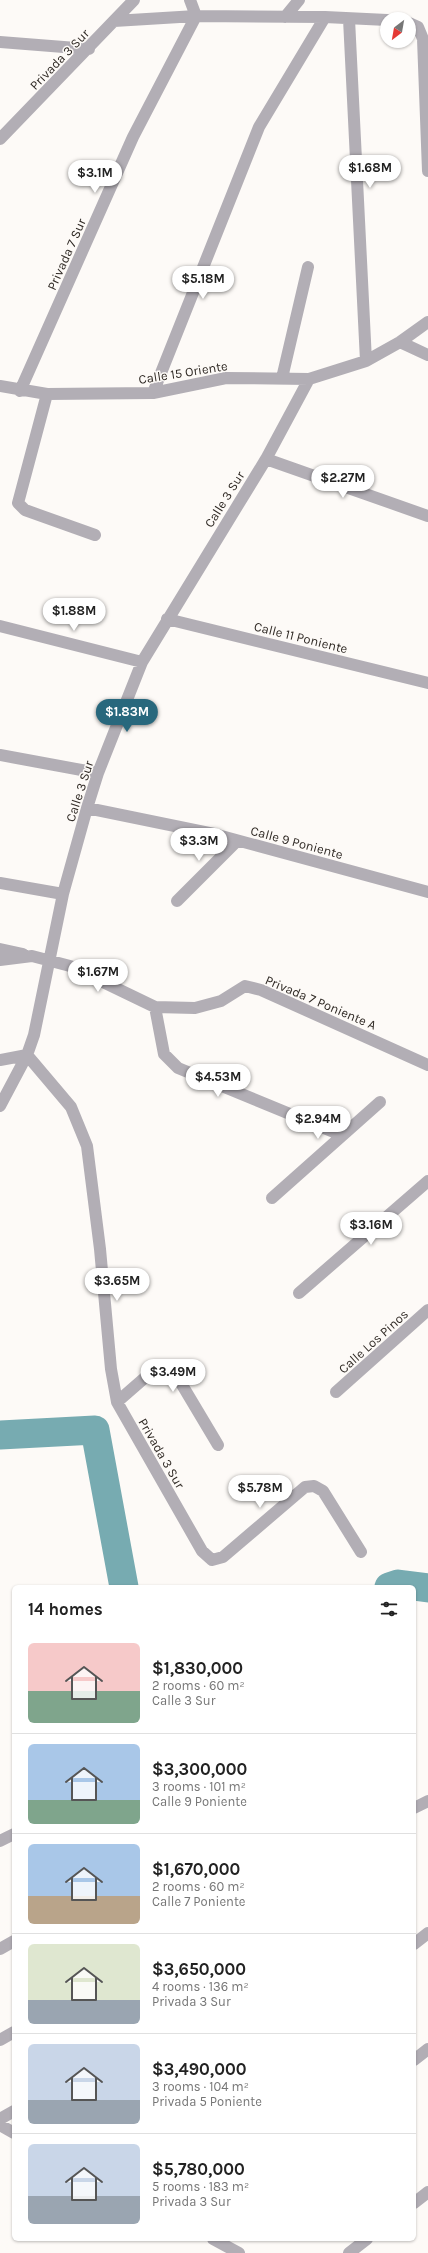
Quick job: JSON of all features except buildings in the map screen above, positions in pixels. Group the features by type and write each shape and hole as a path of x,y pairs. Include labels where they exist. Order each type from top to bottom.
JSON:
{"street":[{"name":"Privada 3 Sur","path":"1,137 89,49 134,0"},
{"path":"190,0 196,16"},
{"path":"285,17 299,0"},
{"path":"114,21 196,16 325,17 380,20"},
{"name":"Privada 7 Sur","path":"20,391 133,137 196,16"},
{"path":"153,393 259,127 325,17"},
{"path":"349,18 366,362"},
{"path":"416,28 426,43 428,171"},
{"path":"0,42 89,49"},
{"path":"282,378 308,267"},
{"name":"Calle 15 Oriente","path":"0,386 20,391 47,394 153,393 226,378 309,379 366,362 400,342 428,322"},
{"path":"400,342 428,355"},
{"name":"Calle 3 Sur","path":"0,1106 27,1055 34,1035 48,960 63,894 87,808 98,773 142,662 266,459 309,379"},
{"path":"47,394 18,503 26,510 95,535"},
{"path":"266,459 428,516"},
{"name":"Calle 11 Poniente","path":"167,619 428,683"},
{"path":"0,626 142,662"},
{"path":"0,755 98,773"},
{"name":"Calle 9 Poniente","path":"87,808 238,840 428,892"},
{"path":"177,901 238,840"},
{"path":"0,882 63,894"},
{"path":"0,949 70,966 155,1007 164,1054 178,1068 341,1135"},
{"path":"0,960 32,956"},
{"name":"Privada 7 Poniente A","path":"155,1007 195,1008 221,1001 245,986 261,990 428,1064"},
{"name":"Privada 3 Sur","path":"27,1055 71,1107 87,1146 117,1402 202,1551 212,1560 223,1557 305,1487 314,1486 324,1491 361,1552"},
{"path":"0,1060 27,1055"},
{"path":"272,1198 341,1135 380,1102"},
{"path":"299,1293 428,1181"},
{"name":"Calle Los Pinos","path":"336,1392 428,1310"},
{"path":"117,1402 156,1368 165,1366 175,1373 218,1445"},
{"path":"416,1807 428,1801"},
{"path":"0,1841 12,1835"},
{"path":"416,1942 428,1933"},
{"path":"0,1949 12,1942"},
{"path":"0,2040 12,2033"},
{"path":"416,2058 428,2049"},
{"path":"0,2119 12,2112"},
{"path":"0,2125 12,2132"},
{"path":"416,2201 428,2192"},
{"path":"217,2241 239,2253"},
{"path":"349,2253 364,2241"}],"waterway":[{"path":"0,1435 95,1430 124,1585"},
{"path":"395,1585 406,1585"},
{"path":"416,1586 428,1588"}]}
